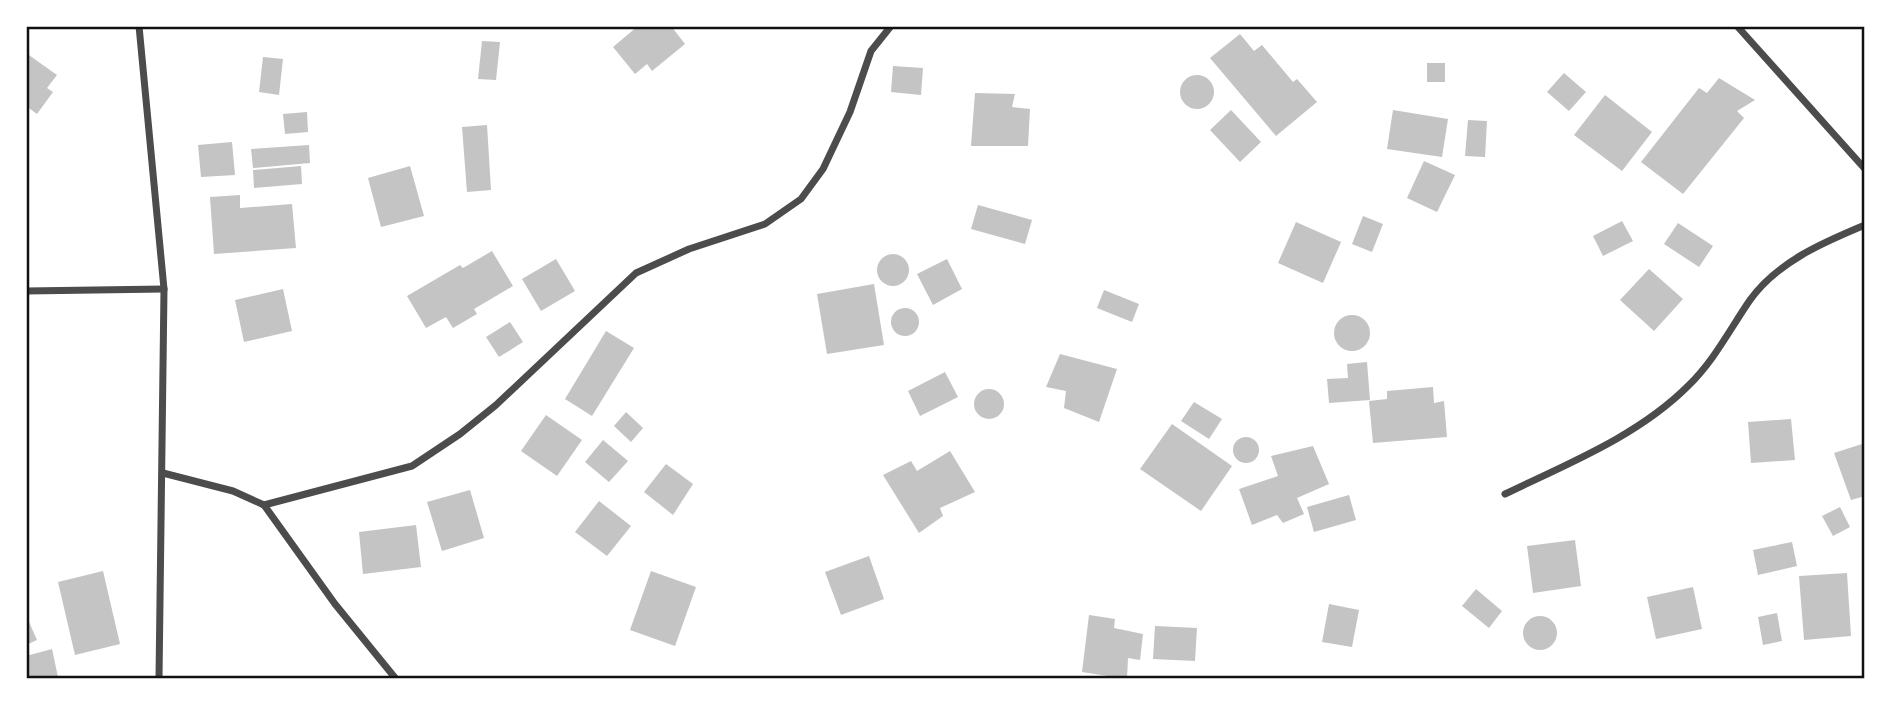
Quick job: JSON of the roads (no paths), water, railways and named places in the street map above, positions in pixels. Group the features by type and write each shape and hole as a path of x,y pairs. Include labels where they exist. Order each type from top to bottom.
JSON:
{"street":[{"path":"139,26 164,289 159,679"},
{"path":"264,505 412,466 460,435 496,405 636,272 689,249 765,224 801,199 823,169 850,113 871,51 891,26"},
{"path":"1737,26 1865,169"},
{"path":"1505,494 1591,452 1657,413 1689,385 1725,341 1752,297 1781,268 1822,243 1865,225"},
{"path":"26,291 164,289"},
{"path":"163,473 233,491 264,505 335,604 396,679"}]}
